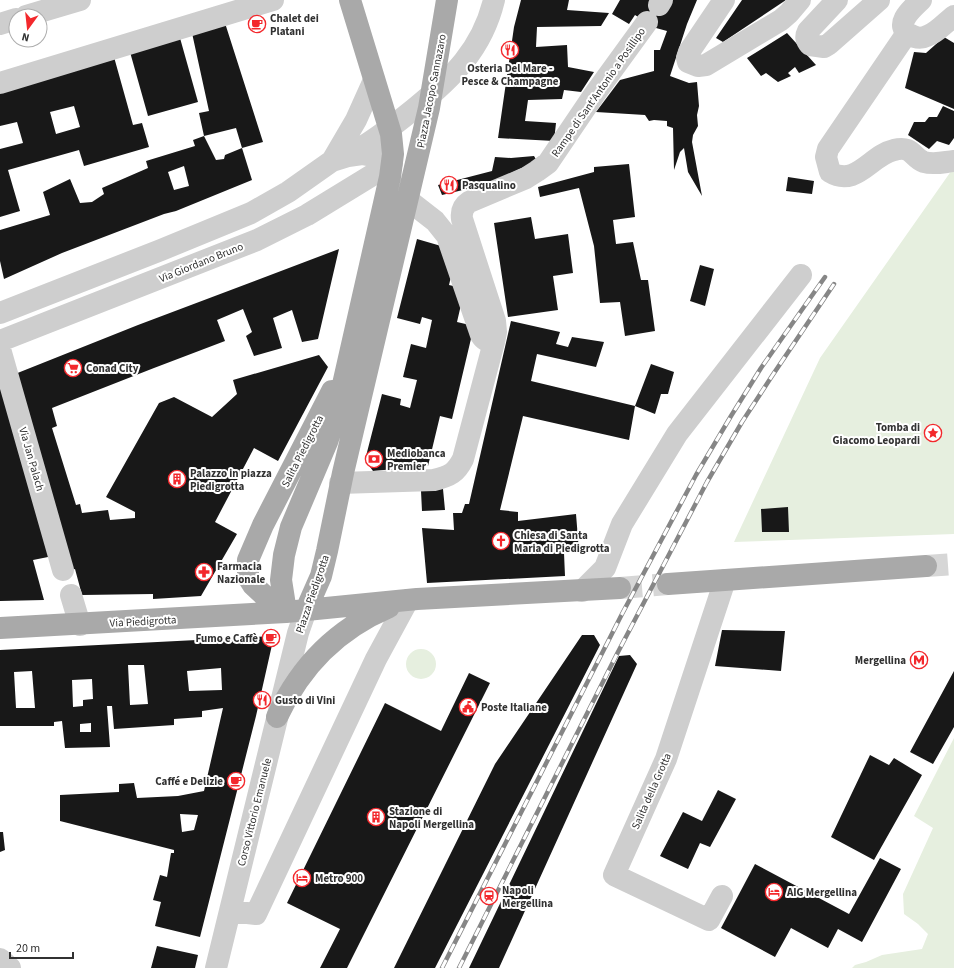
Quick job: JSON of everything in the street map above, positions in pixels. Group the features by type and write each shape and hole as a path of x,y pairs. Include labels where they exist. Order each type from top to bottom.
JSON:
{"main road":[{"path":"350,0 390,129 393,146 391,170"},
{"name":"Piazza Jacopo Sannazaro","path":"410,190 431,95 447,0"},
{"name":"Salita Piedigrotta","path":"296,611 281,589 281,573 290,532 297,512 333,425 353,343 391,170"},
{"path":"340,484 410,190"},
{"name":"Salita Piedigrotta","path":"296,611 266,597 253,586 248,577 248,560 263,525 330,396 353,343"},
{"name":"Piazza Piedigrotta","path":"296,611 321,576 340,484"},
{"path":"297,512 302,506 309,504 322,509 327,516 331,532"},
{"path":"668,584 926,566"},
{"path":"277,718 284,702 296,682 324,649 360,621 412,599 620,588"},
{"name":"Via Piedigrotta","path":"0,628 80,625 296,611 412,599"}],"street":[{"path":"48,9 80,0"},
{"path":"0,83 273,0"},
{"path":"0,313 251,213 390,129 458,70 478,42 488,21 494,0"},
{"path":"724,0 689,52 687,58 688,62 698,66 706,65 781,20 789,14 800,0"},
{"path":"837,0 808,31 806,36 810,45 824,47 829,44 879,0"},
{"path":"921,0 904,20 903,27 907,33 917,38 927,36 954,16"},
{"name":"Rampe di Sant'Antonio a Posillipo","path":"340,484 434,480 447,477 458,468 463,459 496,332 495,321 462,219 462,209 468,202 526,178 548,163 594,95 656,9"},
{"path":"907,33 828,149 826,157 830,172 843,178 860,171 885,153 895,149 906,149 911,151 922,161 936,164 954,161"},
{"path":"340,159 374,80"},
{"path":"340,159 362,154 373,155 391,170"},
{"name":"Via Giordano Bruno","path":"0,341 257,240 391,170"},
{"path":"410,190 424,211 442,229 450,244 481,335 483,339 494,342"},
{"path":"582,591 605,568 622,524 677,434 801,275"},
{"name":"Via Jan Palach","path":"0,349 64,570"},
{"name":"Salita della Grotta","path":"722,896 709,920 614,875 666,759 725,580"},
{"path":"71,595 80,625"},
{"path":"230,911 256,914 376,659 412,599"},
{"name":"Salita Piedigrotta","path":"292,657 296,611"},
{"name":"Corso Vittorio Emanuele","path":"216,968 292,657"},
{"path":"0,959 10,968"}],"green space":[{"path":"954,167 954,534 734,542 820,358"},
{"path":"421,649 427,650 435,658 435,670 427,678 421,679 415,678 407,670 406,664 407,658 415,650"},
{"path":"954,738 954,968 852,968 855,965 882,955 922,949 928,934 918,924 904,914 903,894 933,828 914,816"}],"building":[{"path":"521,0 569,0 567,10 609,13 601,26 537,27 536,47 567,45 568,67 594,72 581,92 564,90 562,99 528,100 525,121 556,123 554,141 498,138 514,27"},
{"path":"620,0 697,0 687,24 670,76 689,83 697,82 699,106 697,115 698,126 693,135 692,142 702,196 688,172 684,148 680,152 674,170 673,128 667,126 667,121 649,121 645,115 596,112 620,80 654,71 654,50 660,50 667,31 656,28 635,15 629,24 612,14"},
{"path":"742,0 786,0 723,42 716,38"},
{"path":"225,23 263,142 242,148 236,128 204,136 199,113 209,111 192,33"},
{"path":"787,33 816,65 799,73 795,67 788,73 791,76 778,82 766,73 761,76 747,58"},
{"path":"944,37 954,43 954,109 905,88 914,52 926,53"},
{"path":"180,38 198,102 148,116 130,52"},
{"path":"114,57 133,125 142,123 149,147 84,166 79,150 8,170 20,211 0,217 0,149 23,143 17,122 0,126 0,89","holes":["74,106 80,127 56,134 50,112"]},
{"path":"943,106 954,111 954,138 949,145 937,141 929,149 908,135 914,122 925,122 929,117 937,117"},
{"path":"204,136 216,160 224,159 225,155 242,148 252,180 176,211 164,214 62,253 4,279 0,261 0,230 50,215 43,192 70,179 80,203 92,202 104,194 102,188 148,168 146,161 195,146 193,140","holes":["184,166 189,186 174,190 168,172"]},
{"path":"534,156 537,161 488,184 442,195 438,185 492,171 495,157 511,158"},
{"path":"629,164 635,217 613,220 616,244 633,242 641,280 648,280 655,331 625,336 620,302 600,303 594,246 579,188 540,197 538,187 594,172 594,167"},
{"path":"788,177 814,181 812,194 786,191"},
{"path":"531,217 535,239 568,234 573,273 553,276 558,310 508,317 494,223"},
{"path":"417,239 448,248 454,264 449,285 462,288 463,296 457,322 474,326 452,419 440,416 428,466 373,471 365,460 382,394 401,399 400,405 410,408 417,380 403,377 411,344 426,348 432,320 422,317 420,324 397,318"},
{"path":"339,249 318,339 302,342 292,310 273,318 282,348 254,356 246,336 252,332 243,309 217,320 225,341 52,408 57,426 52,428 76,505 80,504 82,513 108,510 110,520 135,518 135,512 106,497 159,403 174,397 212,417 237,394 233,380 319,355 328,367 278,461 254,448 215,522 237,534 201,596 153,599 153,594 82,595 75,569 71,570 15,374 138,325"},
{"path":"700,265 714,269 705,306 690,301"},
{"path":"511,321 560,332 556,344 568,347 572,337 604,342 596,367 537,354 531,381 635,406 629,440 523,416 500,510 518,512 518,521 576,514 579,551 564,553 565,576 427,583 422,528 454,530 453,513 462,513 465,504 469,504"},
{"path":"651,364 674,372 668,394 661,394 655,414 635,406"},
{"path":"0,381 53,556 33,560 44,600 0,601"},
{"path":"443,489 445,510 422,511 421,491"},
{"path":"788,507 789,532 762,532 761,509"},
{"path":"722,630 785,631 781,671 715,666"},
{"path":"582,635 594,635 600,645 435,968 394,968 495,764"},
{"path":"274,636 256,716 200,937 155,926 161,902 153,900 160,875 167,877 171,853 174,853 174,850 60,821 60,795 119,792 119,784 134,783 137,798 178,796 204,791 223,708 202,711 202,717 174,719 174,725 114,729 112,706 107,706 110,747 65,748 62,721 54,722 54,726 0,726 0,650","holes":["128,665 144,665 148,704 130,705","221,668 222,690 189,691 187,671","32,671 35,708 16,708 14,672","92,679 93,699 83,700 83,706 73,707 72,680","91,723 91,732 80,732 80,724","180,814 198,815 194,830 182,832"]},
{"path":"630,655 637,664 499,968 469,968 619,656"},
{"path":"954,671 954,727 933,764 910,752"},
{"name":"Stazione di Napoli Mergellina","path":"469,673 490,683 347,968 320,968 340,929 287,903 385,703 441,731"},
{"path":"870,755 889,765 894,758 922,775 874,860 831,837"},
{"path":"718,790 736,799 710,847 700,843 688,869 660,856 683,812 702,821"},
{"path":"0,832 3,832 5,850 0,852"},
{"name":"AIG Mergellina","path":"880,858 901,869 862,942 838,929 828,948 791,928 775,957 721,928 755,864 849,914"},
{"path":"157,946 198,955 195,968 151,968"}],"tunnel":[{"path":"926,566 954,564"},
{"path":"620,588 668,584"}],"railway":[{"path":"442,968 622,614 696,475 761,368 825,277"},
{"path":"459,968 618,652 707,482 742,422 834,284"}],"place":[{"name":"Chalet dei Platani","path":"257,24"},
{"name":"Osteria Del Mare - Pesce & Champagne","path":"510,50"},
{"name":"Pasqualino","path":"449,185"},
{"name":"Conad City","path":"73,368"},
{"name":"Tomba di Giacomo Leopardi","path":"933,433"},
{"name":"Mediobanca Premier","path":"374,459"},
{"name":"Palazzo in piazza Piedigrotta","path":"177,479"},
{"name":"Chiesa di Santa Maria di Piedigrotta","path":"501,541"},
{"name":"Farmacia Nazionale","path":"204,572"},
{"name":"Fumo e Caffè","path":"271,638"},
{"name":"Mergellina","path":"919,660"},
{"name":"Gusto di Vini","path":"262,700"},
{"name":"Poste Italiane","path":"468,707"},
{"name":"Caffé e Delizie","path":"236,781"},
{"name":"Stazione di Napoli Mergellina","path":"376,817"},
{"name":"Metro 900","path":"302,878"},
{"name":"AIG Mergellina","path":"774,892"},
{"name":"Napoli Mergellina","path":"489,896"}]}
